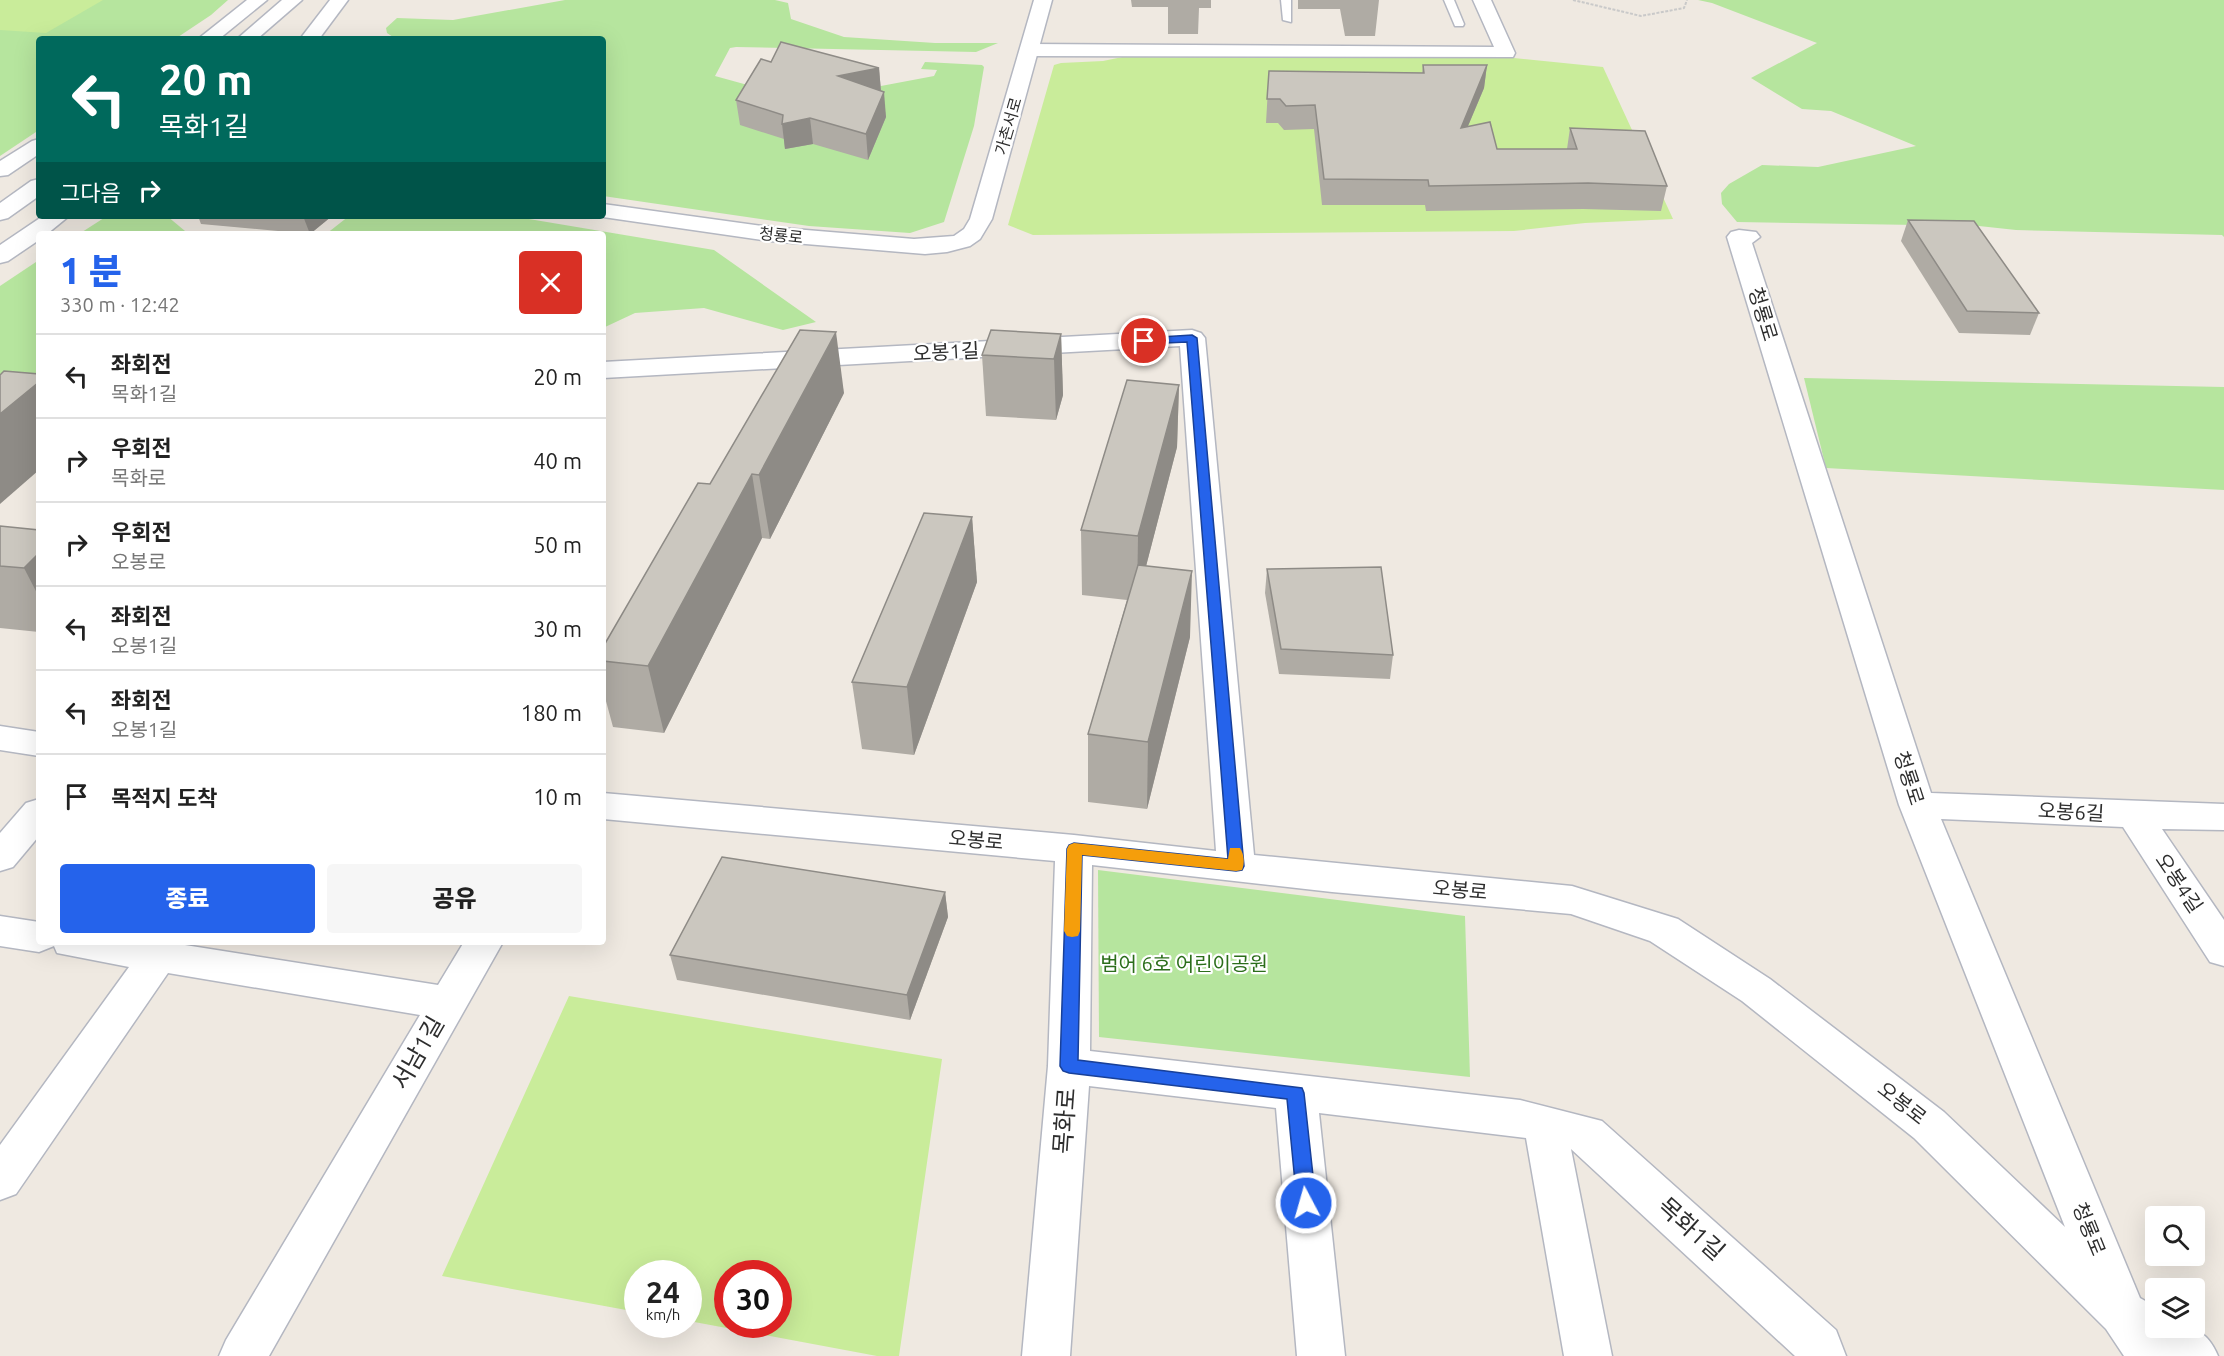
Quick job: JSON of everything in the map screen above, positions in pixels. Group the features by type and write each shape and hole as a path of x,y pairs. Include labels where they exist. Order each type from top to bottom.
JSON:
{"street":[{"path":"211,36 258,0"},
{"path":"234,36 279,0"},
{"path":"250,36 293,0"},
{"path":"311,36 339,0"},
{"name":"가촌서로","path":"959,243 973,236 981,219 1043,0"},
{"path":"1029,50 1506,53 1482,0"},
{"path":"0,170 36,148"},
{"path":"0,193 36,170"},
{"path":"0,213 36,188"},
{"name":"청룡로","path":"606,211 844,242 940,246 959,243"},
{"path":"0,256 53,219"},
{"path":"0,248 30,235"},
{"name":"청룡로","path":"1748,237 1739,237 1917,805 2123,1313"},
{"name":"오봉1길","path":"606,370 1192,338 1236,866"},
{"path":"0,738 36,744"},
{"name":"오봉6길","path":"1917,805 2224,817"},
{"name":"오봉로","path":"606,806 1074,849 1332,878 1572,900 1664,930 1756,990 1929,1125 2123,1313 2151,1356"},
{"path":"0,857 36,815"},
{"name":"오봉4길","path":"2134,815 2224,951"},
{"name":"목화로","path":"1046,1356 1069,1066 1074,849"},
{"path":"0,931 36,937"},
{"name":"서남1길","path":"91,945 447,1003 243,1356"},
{"path":"447,1003 482,945"},
{"path":"0,1180 159,955"},
{"name":"목화1길","path":"1069,1066 1520,1118 1587,1134 1819,1346 1822,1356"},
{"path":"1296,1093 1321,1356"},
{"path":"1545,1124 1588,1356"},
{"path":"2123,1313 2194,1356"}],"lane":[{"path":"1286,0 1288,20"},
{"path":"1449,0 1459,24"}],"path":[{"path":"1573,0 1641,16 1684,8 1687,0"}],"green space":[{"path":"0,0 228,0 211,15 180,36 36,36 36,132 0,156"},
{"path":"0,0 103,0 46,33 0,30"},
{"path":"565,0 775,0 788,3 791,19 844,37 935,43 998,43 976,52 736,47 730,48 715,76 744,84 865,89 934,76 937,70 921,69 925,62 982,65 984,67 974,126 944,222 910,233 809,226 606,196 606,36 392,36 387,33 386,28 397,18 453,20"},
{"path":"1698,0 2224,0 2224,237 2222,235 2016,230 1979,226 1737,222 1722,204 1721,193 1729,184 1762,165 1818,167 1916,146 1831,111 1802,109 1751,78 1817,43 1712,3"},
{"path":"1137,54 1504,57 1603,67 1673,219 1585,223 1514,231 1033,235 1008,225 1054,65 1103,61"},
{"path":"102,219 171,219 185,231 84,231"},
{"path":"345,219 529,219 601,231 330,231"},
{"path":"606,232 714,250 816,322 783,330 704,308 635,313 606,327"},
{"path":"36,262 36,379 0,377 0,286"},
{"path":"1804,378 2224,387 2224,490 1826,468"},
{"name":"범어 6호 어린이공원","path":"1098,870 1465,916 1470,1077 1099,1037"},
{"path":"569,996 942,1059 899,1356 877,1356 780,1338 792,1338 792,1260 714,1260 714,1326 702,1323 702,1260 624,1260 624,1310 442,1276"}],"building":[{"path":"781,42 879,68 838,76 884,92 866,134 810,118 782,124 783,115 736,100 761,59 771,62"},
{"path":"1423,65 1487,65 1461,128 1490,122 1497,149 1577,149 1570,128 1645,131 1667,186 1588,183 1429,186 1428,180 1324,179 1315,105 1286,106 1280,99 1267,99 1269,71 1424,73"},
{"path":"1908,220 1974,221 2039,313 1967,311"},
{"path":"800,330 836,332 759,475 752,474 648,666 606,661 606,642 698,483 710,484"},
{"path":"991,330 1061,334 1054,359 982,355"},
{"path":"4,371 36,374 36,384 0,414 0,375"},
{"path":"1127,380 1179,385 1138,536 1081,530"},
{"path":"924,513 972,517 907,687 852,682"},
{"path":"0,526 36,530 36,556 24,568 0,566"},
{"path":"1138,565 1192,571 1148,742 1088,734"},
{"path":"1381,567 1393,655 1281,649 1267,569"},
{"path":"722,857 945,892 907,995 670,955"}],"slow traffic":[{"path":"1072,931 1074,849 1236,866 1235,852"}],"route":[{"path":"1144,341 1192,338 1236,866 1074,849 1069,1066 1296,1093 1306,1203"}]}
